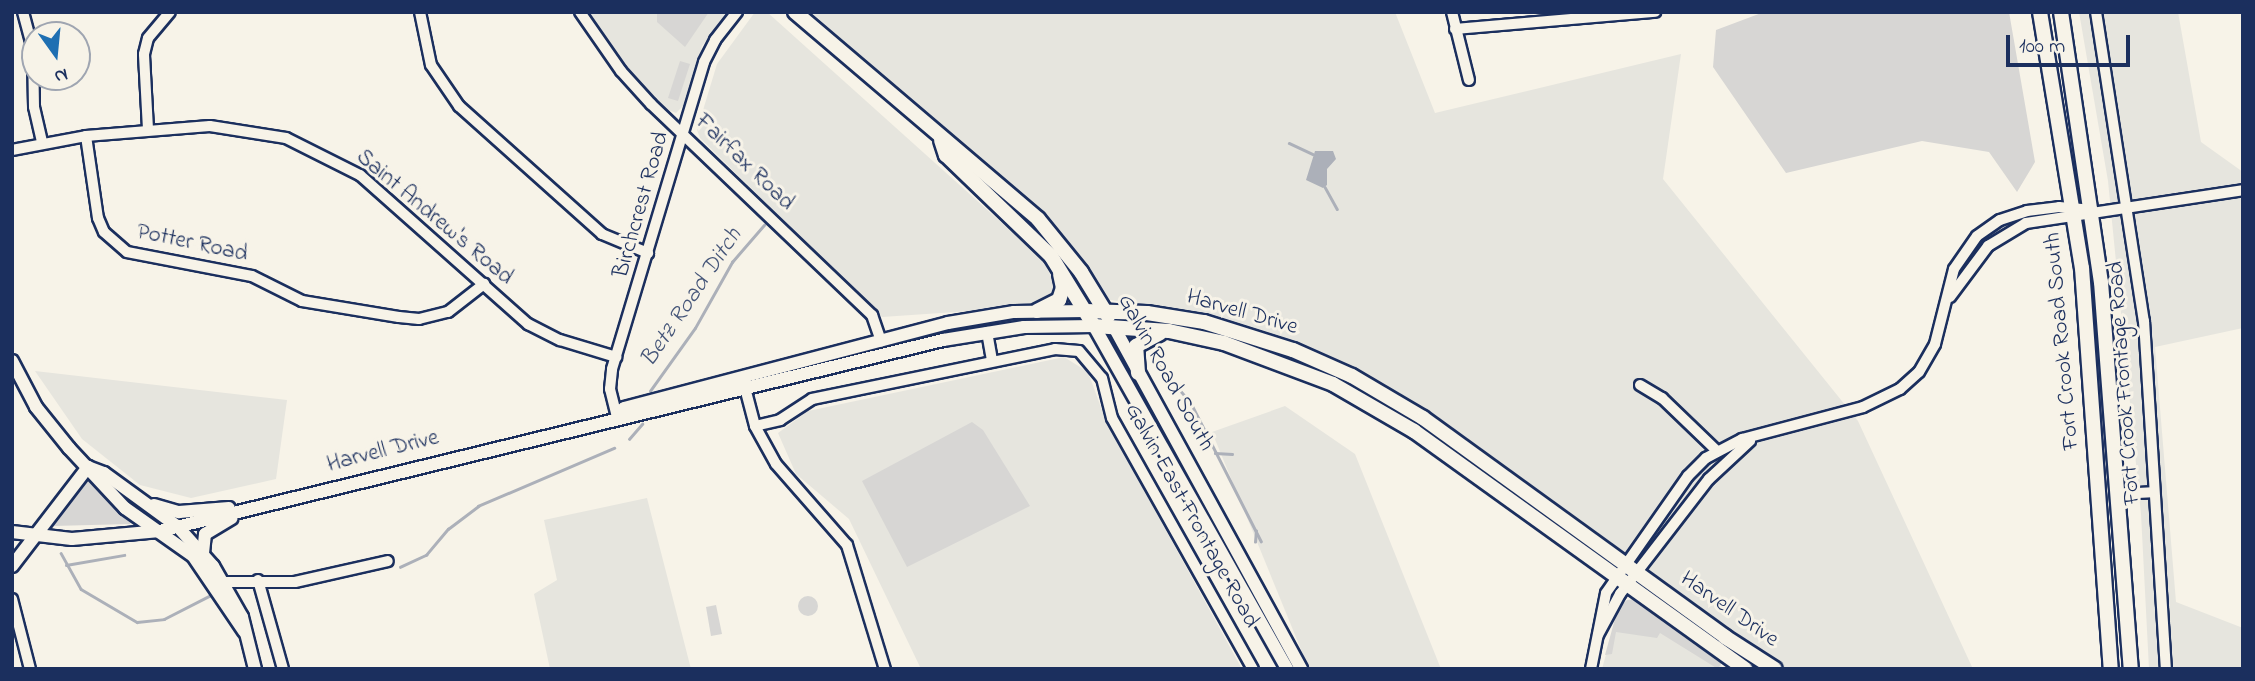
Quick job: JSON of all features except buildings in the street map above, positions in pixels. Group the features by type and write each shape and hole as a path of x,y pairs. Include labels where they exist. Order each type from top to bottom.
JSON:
{"main road":[{"name":"Galvin Road South","path":"795,12 941,140 956,146 1038,219 1082,272 1301,669"},
{"name":"Fort Crook Road South","path":"2040,12 2075,212 2111,669"},
{"name":"Fort Crook Road South","path":"2061,12 2093,210 2131,669"},
{"name":"Galvin Road South","path":"941,140 946,155 1034,237 1058,266 1086,311 1287,669"},
{"path":"1037,311 1055,304 1062,294 1058,266"},
{"name":"Harvell Drive","path":"12,532 39,537 96,538 160,531 617,417 881,341 982,316 1037,311 1105,310 1204,322 1293,350 1352,376 1423,418 1625,565 1775,669"},
{"name":"Harvell Drive","path":"743,381 987,332 1094,326 1169,331 1290,365 1381,410 1745,669"},
{"path":"1138,373 1135,352 1139,342 1169,331"},
{"path":"12,361 41,414 125,508 193,556 244,631"},
{"path":"88,467 136,496 178,527 203,554 224,582 244,631 255,669"},
{"path":"12,566 39,537 88,467"},
{"path":"136,496 179,512 247,509"},
{"path":"203,554 205,534 247,509"}],"street":[{"path":"23,12 33,49 34,107 42,143"},
{"path":"148,129 144,54 148,38 170,12"},
{"path":"421,12 431,65 459,106 603,234 648,253"},
{"name":"Fairfax Road","path":"580,12 621,71 872,315 881,341"},
{"name":"Birchcrest Road","path":"617,417 610,389 616,357 709,51 737,12"},
{"path":"1452,12 1469,80"},
{"path":"1455,29 1656,12"},
{"name":"Fort Crook Frontage Road","path":"2095,12 2128,206 2144,321 2152,492 2166,669"},
{"name":"Saint Andrew's Road","path":"12,150 86,136 148,129 251,129 329,156 360,175 542,333 616,357"},
{"name":"Potter Road","path":"86,136 98,218 104,232 127,251 252,276 302,301 419,319 448,312 484,284"},
{"path":"1949,298 2000,235 2034,221 2075,212 2243,190"},
{"path":"1591,669 1598,635 1599,613 1622,582 1625,565 1688,476 1716,450 1762,433 1863,407 1900,389 1928,357 1949,298 1958,258 1988,227 2027,211 2075,212"},
{"path":"987,332 992,361"},
{"name":"Galvin East Frontage Road","path":"755,426 780,420 813,399 992,361 1065,348 1079,351 1092,361 1106,387 1112,418 1253,669"},
{"path":"743,381 755,426 776,464 847,545 885,669"},
{"path":"1640,385 1662,398 1716,450"},
{"path":"1622,582 1639,574 1709,479 1743,445 1762,433"},
{"path":"2118,494 2152,492"},
{"path":"224,582 318,578 388,561"},
{"path":"258,580 283,669"},
{"path":"12,599 30,669"}],"shaded area":[{"path":"586,12 726,12 702,46 686,103 676,113 661,107 634,79"},
{"path":"657,12 709,12 685,47 657,22"},
{"path":"755,12 767,12 1043,260 1056,286 1043,306 882,317 700,138 697,130 717,64"},
{"path":"811,12 1395,12 1435,113 1681,54 1663,179 1858,421 1973,669 1787,669 1736,638 1664,582 1605,545 1425,415 1192,313 1105,299 1062,236"},
{"path":"1764,12 2009,12 2035,162 2017,192 1989,152 1922,141 1786,173 1713,67 1716,30"},
{"path":"2079,12 2178,12 2201,142 2243,172 2243,328 2155,347 2176,602 2243,628 2243,669 2149,669 2141,514 2108,181"},
{"path":"680,61 690,64 678,101 668,98"},
{"path":"1315,151 1333,151 1336,159 1327,169 1327,185 1323,188 1306,180"},
{"path":"1064,357 1088,372 1106,421 1242,669 921,669 849,519 796,474 778,433 808,411"},
{"path":"35,371 287,400 276,479 191,498 140,485 82,439"},
{"path":"1285,406 1355,454 1441,669 1309,669 1212,432"},
{"path":"972,422 983,430 1030,506 907,567 862,481"},
{"path":"89,480 133,518 130,524 53,526"},
{"path":"647,498 691,669 550,669 534,594 557,580 544,520"},
{"path":"808,596 815,599 818,606 815,613 808,616 801,613 798,606 801,599"},
{"path":"1636,599 1723,660 1718,669 1660,633 1657,638 1616,632 1612,654 1605,655 1618,608 1627,600"},
{"path":"716,605 722,634 711,636 706,607"},
{"path":"1616,618 1658,620 1717,657 1723,669 1602,669"}],"waterway":[{"path":"1289,143 1313,154"},
{"path":"1325,187 1337,209"},
{"name":"Betz Road Ditch","path":"650,391 695,328 732,262 764,225"},
{"path":"1157,363 1191,403 1261,541"},
{"name":"Betz Road Ditch","path":"629,439 642,424"},
{"name":"Betz Road Ditch","path":"400,567 426,555 448,529 478,506 614,448"},
{"path":"1215,453 1232,454"},
{"path":"1255,542 1256,531"},
{"name":"Betz Road Ditch","path":"61,553 81,589 137,622 164,619 211,595"},
{"path":"66,565 124,555"}]}
